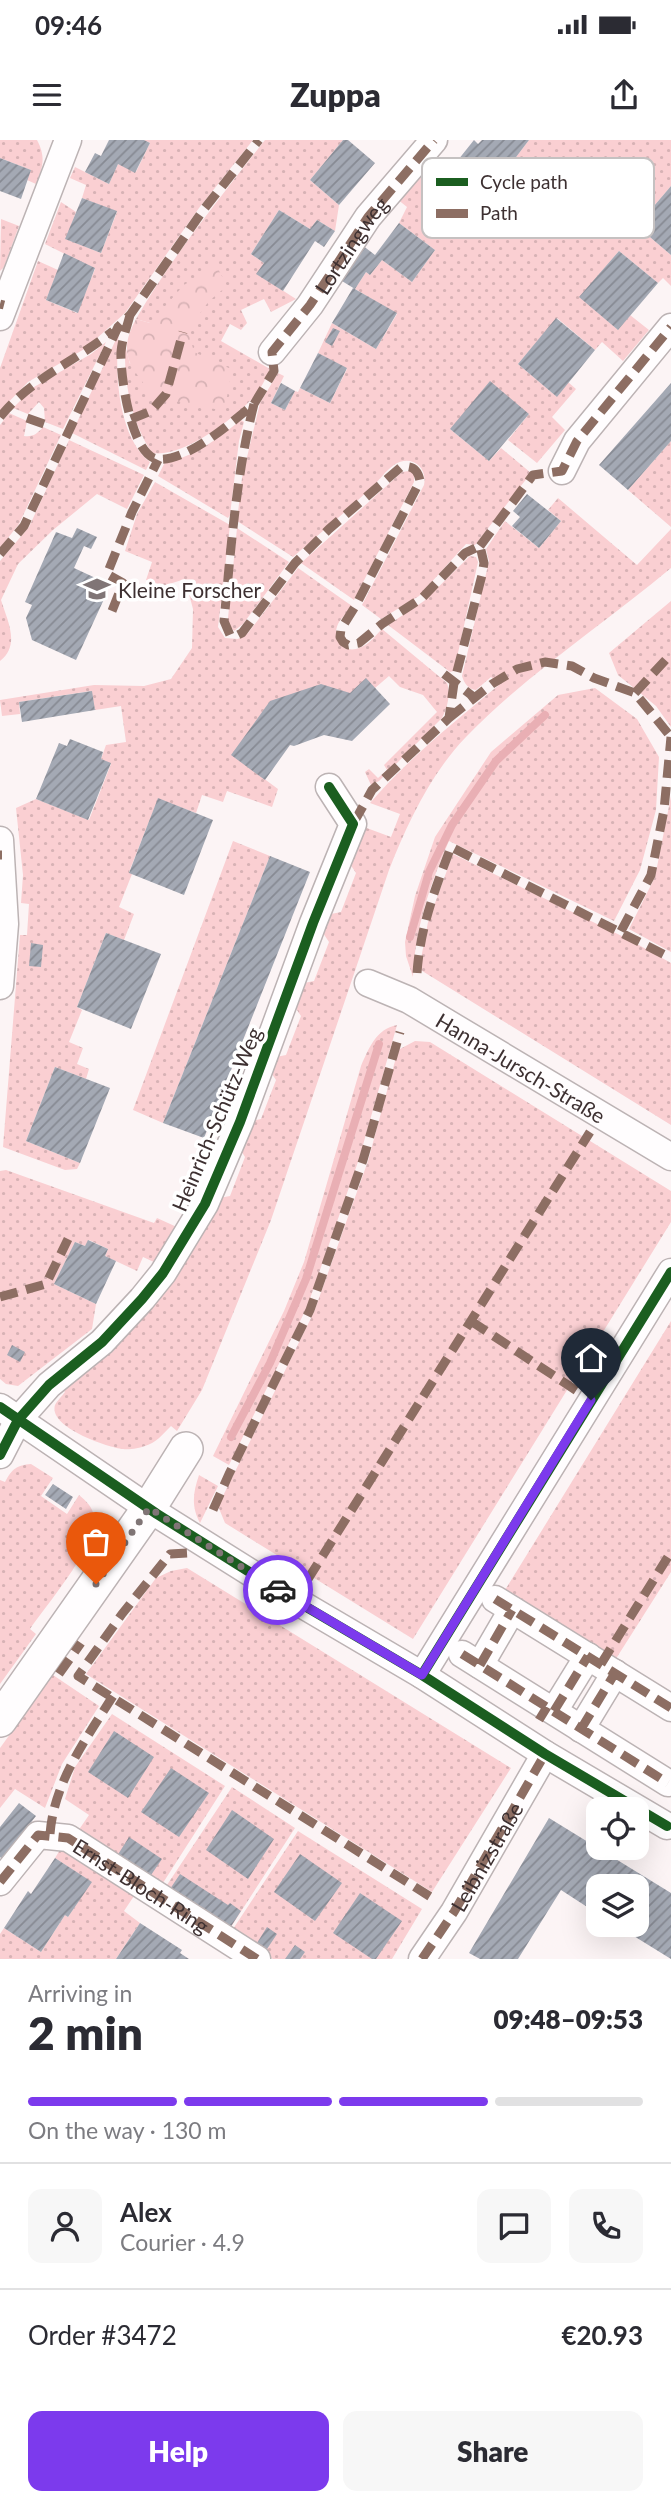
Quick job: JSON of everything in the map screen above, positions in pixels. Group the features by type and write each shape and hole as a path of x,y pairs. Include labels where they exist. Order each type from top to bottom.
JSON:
{"main road":[{"path":"0,1720 149,1508 186,1449"}],"street":[{"path":"1,309 68,140"},
{"name":"Lortzingweg","path":"272,352 310,305 368,217 433,140"},
{"path":"562,471 577,441 671,327"},
{"name":"Heinrich-Schütz-Weg","path":"9,1413 102,1342 163,1273 205,1204 240,1122 313,923 353,824 329,787"},
{"path":"0,986 5,925 1,850"},
{"name":"Hanna-Jursch-Straße","path":"368,984 409,1000 671,1157"},
{"path":"422,1675 671,1272"},
{"path":"0,1455 9,1413 149,1508 286,1595 422,1675 670,1831"},
{"path":"667,1783 581,1728 547,1713 471,1659 503,1604 671,1708"},
{"path":"547,1713 588,1656"},
{"path":"581,1728 615,1674"},
{"name":"Leibnizstraße","path":"422,1959 454,1912 545,1754"},
{"name":"Ernst-Bloch-Ring","path":"0,1882 38,1835 68,1838 257,1959"}],"green space":[{"path":"0,140 37,140 43,162 36,184 27,180 31,170 0,158"},
{"path":"144,140 253,140 199,208 125,313 86,348 28,382 0,411 0,368 38,261 58,270 46,300 77,313 95,269 45,244 61,202 76,212 66,239 101,253 117,212 82,198 86,185 70,178 75,167 109,184 118,164 136,172 150,143"},
{"path":"265,140 343,140 310,180 339,205 335,231 317,220 310,229 279,210 251,254 264,263 257,274 296,299 271,312 264,299 241,310 247,323 241,330 230,324 221,341 270,369 264,382 241,409 204,437 177,450 152,453 139,428 130,401 125,345 130,364 150,323 136,319 150,295 214,205"},
{"path":"529,140 671,140 671,186 654,206 654,158 515,158"},
{"path":"420,172 422,238 651,238 671,255 671,286 663,278 658,283 619,251 580,297 618,330 630,315 649,330 623,361 602,342 595,350 557,318 518,364 556,396 568,382 576,389 552,417 565,430 537,463 508,440 529,414 450,429 489,461 501,448 531,473 475,545 466,544 419,596 381,619 362,605 424,485 423,472 412,461 394,465 293,557 237,521 242,478 260,403 278,373 284,376 271,403 285,410 295,391 298,392 300,388 330,403 347,369 318,353 332,323 376,349 397,314 355,289 366,272 370,275 382,260 412,282 435,250 399,223 407,207 397,199"},
{"path":"1,219 19,226 4,267 0,271"},
{"path":"216,265 227,286 209,301 188,330 194,352 231,369 225,411 154,397 133,369 127,352 130,332 136,319 150,323 184,285"},
{"path":"119,333 117,365 121,402 131,437 139,451 150,462 146,470 72,433"},
{"path":"106,342 63,429 45,422 44,408 39,402 28,414 13,408 34,387 91,354"},
{"path":"9,413 27,421 24,436 35,434 43,427 61,435 19,524 0,548 0,425"},
{"path":"241,420 244,422 228,518 158,476 165,462 196,452"},
{"path":"69,440 144,475 127,509 97,494 53,530 18,564 1,600 11,640 10,648 0,661 0,561 29,527"},
{"path":"671,441 671,527 628,490"},
{"path":"402,472 414,473 414,482 354,600 301,563"},
{"path":"155,482 230,525 218,627 225,638 238,639 248,633 298,568 352,606 336,629 342,646 360,648 382,629 447,683 447,706 442,718 379,781 371,785 365,772 369,769 378,778 387,770 384,765 437,712 423,695 400,687 389,676 375,688 350,693 232,755 278,789 272,807 227,791 223,802 202,795 196,813 158,799 129,872 132,874 119,907 134,914 124,940 106,933 77,1007 82,1010 69,1042 83,1048 77,1064 89,1069 86,1079 55,1067 26,1141 80,1163 77,1169 65,1170 3,1147 20,935 27,935 29,904 21,903 23,875 16,808 36,799 89,820 111,764 101,759 106,745 126,742 121,706 95,710 91,691 19,702 20,714 2,716 0,700 94,685 144,686 171,679 192,648 193,609 185,579 163,586 146,580 152,562 125,551 137,514"},
{"path":"558,498 637,565 671,529 671,568 540,670 490,714 453,751 421,800 389,870 271,1220 202,1390 177,1431 171,1426 153,1443 128,1449 80,1434 60,1421 55,1413 55,1405 65,1392 62,1389 219,1198 230,1196 245,1157 240,1149 251,1121 261,1119 276,1080 270,1071 276,1057 286,1055 301,1016 295,1007 304,983 314,981 329,942 323,933 331,914 341,912 356,873 350,864 364,827 391,837 400,814 370,803 416,756 499,685 491,677 476,690 467,685 462,676 489,561 486,549 505,521 539,548 561,521 548,510"},
{"path":"237,528 289,562 243,624 234,631 228,624 228,618"},
{"path":"470,556 476,557 478,562 454,671 450,672 388,625 424,601"},
{"path":"671,601 671,727 656,706 618,675 609,653"},
{"path":"595,688 637,719 659,757 656,810 640,870 614,921 449,841 425,907 413,977 406,956 405,942 415,896 435,837 491,752 558,695"},
{"path":"671,796 671,952 629,929 655,877"},
{"path":"233,841 270,856 163,1123 133,1110"},
{"path":"453,854 628,939 671,963 671,1125 419,969 428,922"},
{"path":"397,1025 359,1159 307,1307 229,1465 213,1456 284,1311 304,1262 361,1066 378,1035"},
{"path":"415,1041 430,1042 671,1191 671,1222 413,1639 225,1523 218,1506 314,1312 368,1161 398,1050"},
{"path":"6,1170 154,1223 157,1218 179,1228 156,1263 143,1257 137,1271 105,1256 108,1249 89,1240 85,1246 75,1242 54,1284 96,1304 92,1329 18,1386 6,1384 0,1379 0,1171"},
{"path":"671,1321 671,1572 612,1665 502,1595"},
{"path":"31,1464 53,1478 41,1496 67,1514 79,1495 92,1510 93,1529 80,1558 30,1629 36,1634 0,1684 0,1480 5,1482 15,1468"},
{"path":"199,1475 218,1486 200,1523 194,1499"},
{"path":"187,1568 511,1768 432,1892 86,1674 156,1578"},
{"path":"53,1675 99,1706 62,1764 45,1808 15,1789 0,1808 0,1748"},
{"path":"112,1714 225,1786 161,1886 78,1831 89,1815 65,1799 75,1767"},
{"path":"232,1787 295,1828 229,1930 165,1888"},
{"path":"298,1831 422,1909 392,1959 273,1959 231,1932"},
{"path":"63,1845 136,1893 124,1911 140,1923 116,1959 0,1959 0,1934 4,1928 41,1952 91,1882 55,1858"}],"building":[{"path":"109,140 144,140 150,143 135,173 118,164 109,184 85,172 95,153 101,156"},
{"path":"343,140 348,140 375,163 339,205 310,180"},
{"path":"474,140 478,144 482,140 529,140 515,158 460,158"},
{"path":"0,158 31,170 21,199 0,191"},
{"path":"671,186 671,255 651,238 654,238 654,206"},
{"path":"82,198 117,211 101,253 65,239"},
{"path":"279,210 310,229 317,220 335,231 324,247 315,241 283,291 256,274 264,263 251,254"},
{"path":"399,223 435,250 412,282 382,260 370,275 366,272 355,289 337,278 362,245 375,255"},
{"path":"619,251 658,283 618,330 579,297"},
{"path":"64,253 95,268 78,313 46,300"},
{"path":"353,288 397,313 376,349 332,323"},
{"path":"556,318 595,350 557,397 518,364"},
{"path":"333,328 340,331 332,346 325,342"},
{"path":"318,353 347,368 330,403 300,388"},
{"path":"490,381 529,414 489,461 450,429"},
{"path":"281,383 295,391 285,410 271,403"},
{"path":"671,383 671,441 628,490 599,465"},
{"path":"527,494 561,521 539,548 512,526 520,517 513,511"},
{"path":"77,528 97,537 91,549 84,546 74,568 102,581 96,593 105,597 76,660 32,640 26,618 32,605 25,602 56,532 72,538"},
{"path":"366,678 390,704 352,741 324,735 290,745 265,780 231,755 270,701 321,684 350,693"},
{"path":"92,691 95,710 22,722 19,702"},
{"path":"70,739 103,752 101,759 111,763 88,820 36,799 59,743 67,746"},
{"path":"158,798 213,820 184,895 129,873"},
{"path":"270,856 310,872 204,1138 163,1123"},
{"path":"106,933 161,954 131,1029 77,1007"},
{"path":"31,943 43,945 41,967 29,966"},
{"path":"55,1067 110,1088 80,1163 26,1141"},
{"path":"88,1240 108,1249 105,1256 116,1261 96,1304 54,1284 75,1242 85,1246"},
{"path":"12,1345 25,1352 20,1362 7,1355"},
{"path":"53,1484 73,1497 66,1509 45,1495"},
{"path":"114,1731 154,1757 128,1798 88,1772"},
{"path":"171,1768 209,1793 179,1837 141,1812"},
{"path":"19,1803 36,1816 2,1859 0,1827"},
{"path":"232,1810 274,1839 248,1879 206,1850"},
{"path":"549,1818 586,1841 586,1860 617,1860 640,1874 586,1874 586,1906 561,1890 518,1959 480,1959 469,1953"},
{"path":"129,1837 162,1859 149,1878 117,1856"},
{"path":"300,1854 342,1883 315,1921 274,1892"},
{"path":"55,1858 92,1882 68,1917 65,1915 41,1952 4,1928 28,1891 31,1894"},
{"path":"180,1874 241,1911 230,1928 170,1889"},
{"path":"649,1879 671,1893 671,1959 635,1937 649,1937"},
{"path":"360,1893 402,1921 376,1959 333,1933"},
{"path":"140,1923 182,1950 180,1953 189,1959 116,1959"},
{"path":"267,1927 277,1934 267,1949 257,1943"},
{"path":"295,1945 305,1952 300,1959 285,1959"}],"waterway":[{"path":"410,937 429,872 452,825 496,761 545,715"},
{"path":"231,1437 270,1363 306,1279 379,1044"}],"marked path":[{"path":"0,554 24,526 118,327 130,315 204,209 259,140"},
{"path":"254,404 274,371 272,352 310,305 368,217 434,140"},
{"path":"0,304 4,305"},
{"path":"130,315 122,347 125,394 134,429 148,454 157,459 169,458 195,448 254,404 238,485 232,539 224,621 230,635 242,633 295,563 329,529 401,467 414,469 420,481 341,629 340,637 343,642 348,645 359,643 422,598 465,553 480,546 484,563 482,575 454,683 449,718 372,790 353,824"},
{"path":"480,546 533,475 562,471 577,441 671,327"},
{"path":"0,417 39,381 113,331"},
{"path":"131,419 151,411 166,394 183,332"},
{"path":"27,418 44,424"},
{"path":"112,611 123,583 107,574 132,512 158,460"},
{"path":"635,693 671,654"},
{"path":"449,718 492,684 517,669 545,662 572,666 594,678 635,693 671,737"},
{"path":"444,674 475,698"},
{"path":"621,931 651,875 664,810 671,737"},
{"path":"417,973 425,924 451,847 671,958"},
{"path":"213,1510 310,1310 363,1160 400,1032"},
{"path":"308,1579 590,1132"},
{"path":"0,1297 46,1284 68,1239"},
{"path":"471,1321 577,1391"},
{"path":"601,1664 671,1552"},
{"path":"187,1553 170,1554 122,1614 78,1676 434,1899"},
{"path":"495,1599 671,1708"},
{"path":"480,1665 512,1610"},
{"path":"59,1674 81,1643"},
{"path":"462,1654 668,1783"},
{"path":"554,1711 588,1656"},
{"path":"581,1729 615,1673"},
{"path":"50,1834 53,1815 65,1779 82,1745 113,1696"},
{"path":"539,1720 547,1707"},
{"path":"422,1959 454,1912 545,1754"},
{"path":"0,1882 38,1835 68,1838 257,1959"}],"cycle path":[{"path":"0,1455 18,1420 49,1385 102,1342 142,1299 163,1273 205,1204 240,1122 313,923 353,824 329,787"},
{"path":"422,1675 671,1272"},
{"path":"0,1407 157,1514 286,1595 422,1675 545,1754 667,1826"}],"way so far":[{"path":"96,1584 149,1508 278,1590"}],"place":[{"name":"Kleine Forscher","path":"97,589"}],"route":[{"path":"278,1590 422,1675 591,1400"}]}
